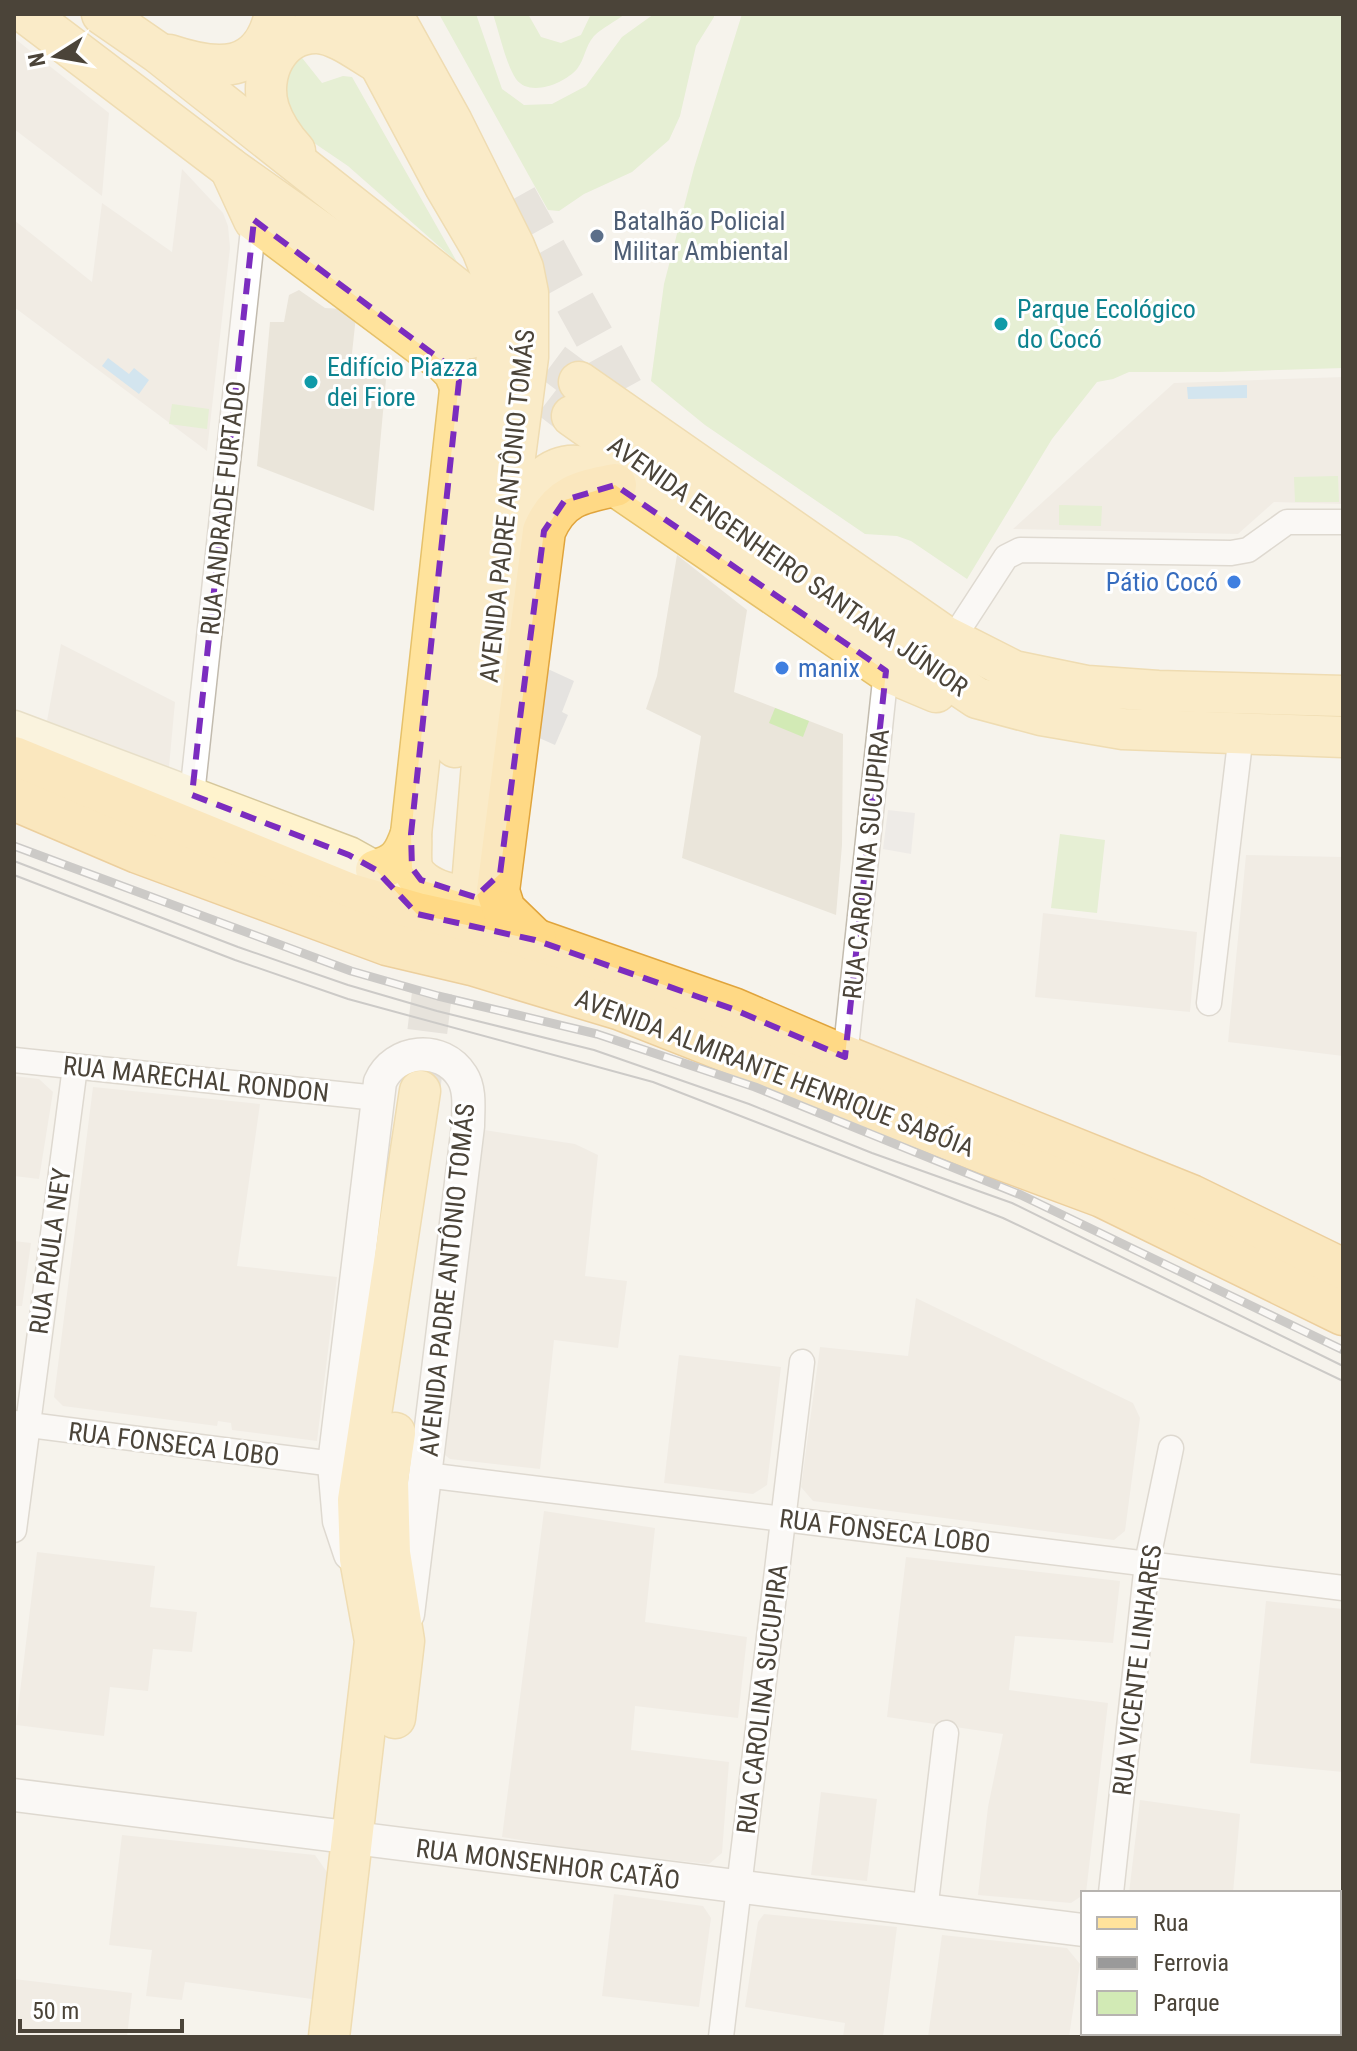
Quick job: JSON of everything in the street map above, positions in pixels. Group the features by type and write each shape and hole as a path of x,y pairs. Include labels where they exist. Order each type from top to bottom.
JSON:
{"highway":[{"path":"535,940 504,910 498,891 473,877 544,531 550,515 565,500 582,491 615,485"},
{"name":"AVENIDA ALMIRANTE HENRIQUE SABÓIA","path":"14,758 350,895 417,914 535,940 733,1009 1191,1196 1343,1270"},
{"name":"AVENIDA ALMIRANTE HENRIQUE SABÓIA","path":"14,799 138,852 387,944 472,964 621,1009 1102,1196 1343,1314"}],"main road":[{"path":"27,14 230,168 473,321 288,144 268,107 266,86 269,67 284,43 302,35 318,33 332,36 379,63"},
{"path":"102,14 157,52 334,191"},
{"path":"157,52 202,66 225,66 243,61 266,41 275,14"},
{"name":"AVENIDA PADRE ANTÔNIO TOMÁS","path":"353,14 482,249 494,279 501,311 464,625 473,877"},
{"name":"AVENIDA PADRE ANTÔNIO TOMÁS","path":"392,14 452,122 514,246 528,293 528,357 486,700 473,877"},
{"path":"452,122 491,160 517,197"},
{"path":"230,168 254,220 454,372 475,421 484,458"},
{"path":"460,390 411,834 412,868 421,880 465,897 484,894 473,877"},
{"name":"AVENIDA ENGENHEIRO SANTANA JÚNIOR","path":"1343,696 1087,686 1014,671 952,640 655,433 575,399 858,618 977,698 1041,715 1123,729 1343,737"},
{"path":"629,400 655,433"},
{"path":"504,534 527,494 545,475 580,466 615,485 886,671 936,692 977,698"},
{"path":"434,638 479,501"},
{"path":"14,729 349,855 376,870 417,914"},
{"path":"376,870 392,866 400,860 411,834"},
{"name":"AVENIDA PADRE ANTÔNIO TOMÁS","path":"329,2037 367,1840 404,1641 390,1553 388,1480 434,1092 358,1500 360,1559 375,1641 367,1840 355,2037"}],"street":[{"name":"RUA ANDRADE FURTADO","path":"192,795 254,220"},
{"path":"952,640 1006,557 1020,550 1231,553 1255,546 1287,522 1343,522"},
{"name":"RUA CAROLINA SUCUPIRA","path":"845,1057 886,671"},
{"path":"1209,1003 1241,734"},
{"name":"AVENIDA PADRE ANTÔNIO TOMÁS","path":"369,1609 339,1521 334,1464 380,1082 387,1069 400,1058 431,1054 443,1059 462,1075 468,1089 468,1126 404,1641"},
{"name":"RUA MARECHAL RONDON","path":"14,1060 377,1098"},
{"name":"RUA PAULA NEY","path":"14,1530 20,1424 75,1067"},
{"name":"RUA CAROLINA SUCUPIRA","path":"721,2037 802,1362"},
{"name":"RUA FONSECA LOBO","path":"20,1424 334,1464"},
{"name":"RUA VICENTE LINHARES","path":"1111,1891 1147,1563 1171,1448"},
{"name":"RUA FONSECA LOBO","path":"426,1475 1343,1588"},
{"path":"925,1911 946,1733"},
{"name":"RUA MONSENHOR CATÃO","path":"14,1795 1081,1930"}],"highlighted area":[{"path":"254,220 445,363 459,381 411,834 412,868 421,880 475,897 500,874 544,531 565,500 615,485 886,671 845,1057 733,1009 535,940 417,914 376,870 349,855 192,795"}],"shaded area":[{"path":"14,38 109,113 102,196 14,129"},
{"path":"182,169 223,213 230,248 207,451 14,307 14,220 92,282 102,203 172,252"},
{"name":"Edifício Piazza dei Fiore","path":"299,290 325,308 343,309 356,316 350,372 386,379 374,511 257,466 270,322 284,322 289,295"},
{"path":"1343,377 1343,504 1274,502 1238,534 1013,529 1174,383"},
{"path":"677,555 747,610 734,692 843,734 842,845 836,915 682,858 701,736 646,709 657,676"},
{"path":"61,644 175,702 169,767 47,721"},
{"path":"537,664 574,681 562,712 568,715 555,745 528,733"},
{"path":"888,810 915,813 911,854 883,849"},
{"path":"1246,855 1343,857 1343,1056 1228,1042"},
{"path":"1043,913 1197,932 1190,1012 1035,997"},
{"path":"14,1076 39,1079 53,1092 39,1179 14,1176"},
{"path":"93,1087 260,1104 237,1266 337,1277 317,1441 232,1430 231,1423 218,1421 217,1426 63,1406 54,1397"},
{"path":"478,1129 575,1144 598,1155 585,1276 627,1281 618,1348 554,1340 540,1469 450,1459 441,1452"},
{"path":"14,1241 31,1243 22,1306 14,1306"},
{"path":"916,1298 1133,1403 1140,1418 1125,1531 1114,1540 813,1501 801,1487 820,1347 908,1356"},
{"path":"679,1355 781,1367 767,1485 753,1494 664,1483"},
{"path":"544,1511 655,1528 645,1622 747,1637 738,1718 635,1706 631,1750 729,1762 722,1853 709,1864 579,1850 502,1837"},
{"path":"37,1552 155,1566 150,1607 197,1612 192,1652 153,1649 148,1691 110,1687 104,1736 16,1725"},
{"path":"906,1557 1120,1581 1113,1643 1015,1636 1009,1690 1108,1703 1086,1891 1081,1891 1081,1896 1071,1903 978,1895 988,1807 1003,1734 887,1717"},
{"path":"1266,1601 1343,1609 1343,1772 1250,1763"},
{"path":"821,1792 877,1799 867,1881 811,1875"},
{"path":"1140,1800 1240,1814 1233,1891 1129,1891"},
{"path":"122,1835 315,1855 329,1875 312,1999 185,1982 182,2000 146,1996 152,1950 109,1945"},
{"path":"614,1894 703,1906 711,1918 699,2007 602,1996"},
{"path":"764,1914 897,1927 883,2037 843,2037 845,2023 745,2007 758,1922"},
{"path":"942,1935 1067,1948 1080,1964 1069,2037 928,2037"},
{"path":"14,1979 132,1993 127,2037 14,2037"},
{"path":"1343,1981 1343,2037 1114,2037 1341,2035"}],"green space":[{"path":"439,14 476,14 502,89 524,105 552,104 586,86 622,37 654,14 714,14 714,17 696,46 680,116 669,140 632,172 584,194 559,211 548,210"},
{"path":"493,14 528,14 541,37 561,43 581,35 591,14 625,14 594,36 580,65 572,74 538,88 522,85 512,73"},
{"name":"Parque Ecológico do Cocó","path":"742,14 1343,14 1343,368 1129,372 1097,382 1052,439 967,579 911,541 897,536 865,534 705,425 651,381 664,284 694,168"},
{"path":"295,49 322,83 343,76 352,77 457,262 348,166 298,132 280,110 277,68"},
{"path":"172,404 209,409 207,429 169,424"},
{"path":"1338,476 1339,502 1295,502 1294,477"},
{"path":"1059,505 1102,506 1101,526 1059,525"},
{"path":"775,708 809,721 803,737 769,723"},
{"path":"1060,834 1105,840 1097,913 1051,908"}],"water":[{"path":"108,358 129,374 134,368 149,380 139,394 102,366"},
{"path":"1247,385 1247,398 1188,399 1187,387"}],"tunnel":[{"path":"517,197 629,400"},
{"path":"505,327 579,382"},
{"path":"502,362 572,416"},
{"path":"420,1091 447,871"}],"tram line":[{"path":"14,861 238,947 348,985 437,1011 594,1050 749,1104 872,1153 1012,1203 1343,1366"},
{"path":"14,875 235,960 348,999 653,1082 1003,1218 1343,1381"}],"railway":[{"path":"14,846 351,971 438,996 597,1034 755,1087 1021,1195 1343,1350"}],"place":[{"name":"Batalhão Policial Militar Ambiental","path":"597,236"},
{"name":"Parque Ecológico do Cocó","path":"1001,324"},
{"name":"Edifício Piazza dei Fiore","path":"311,382"},
{"name":"Pátio Cocó","path":"1234,582"},
{"name":"manix","path":"782,668"}]}
